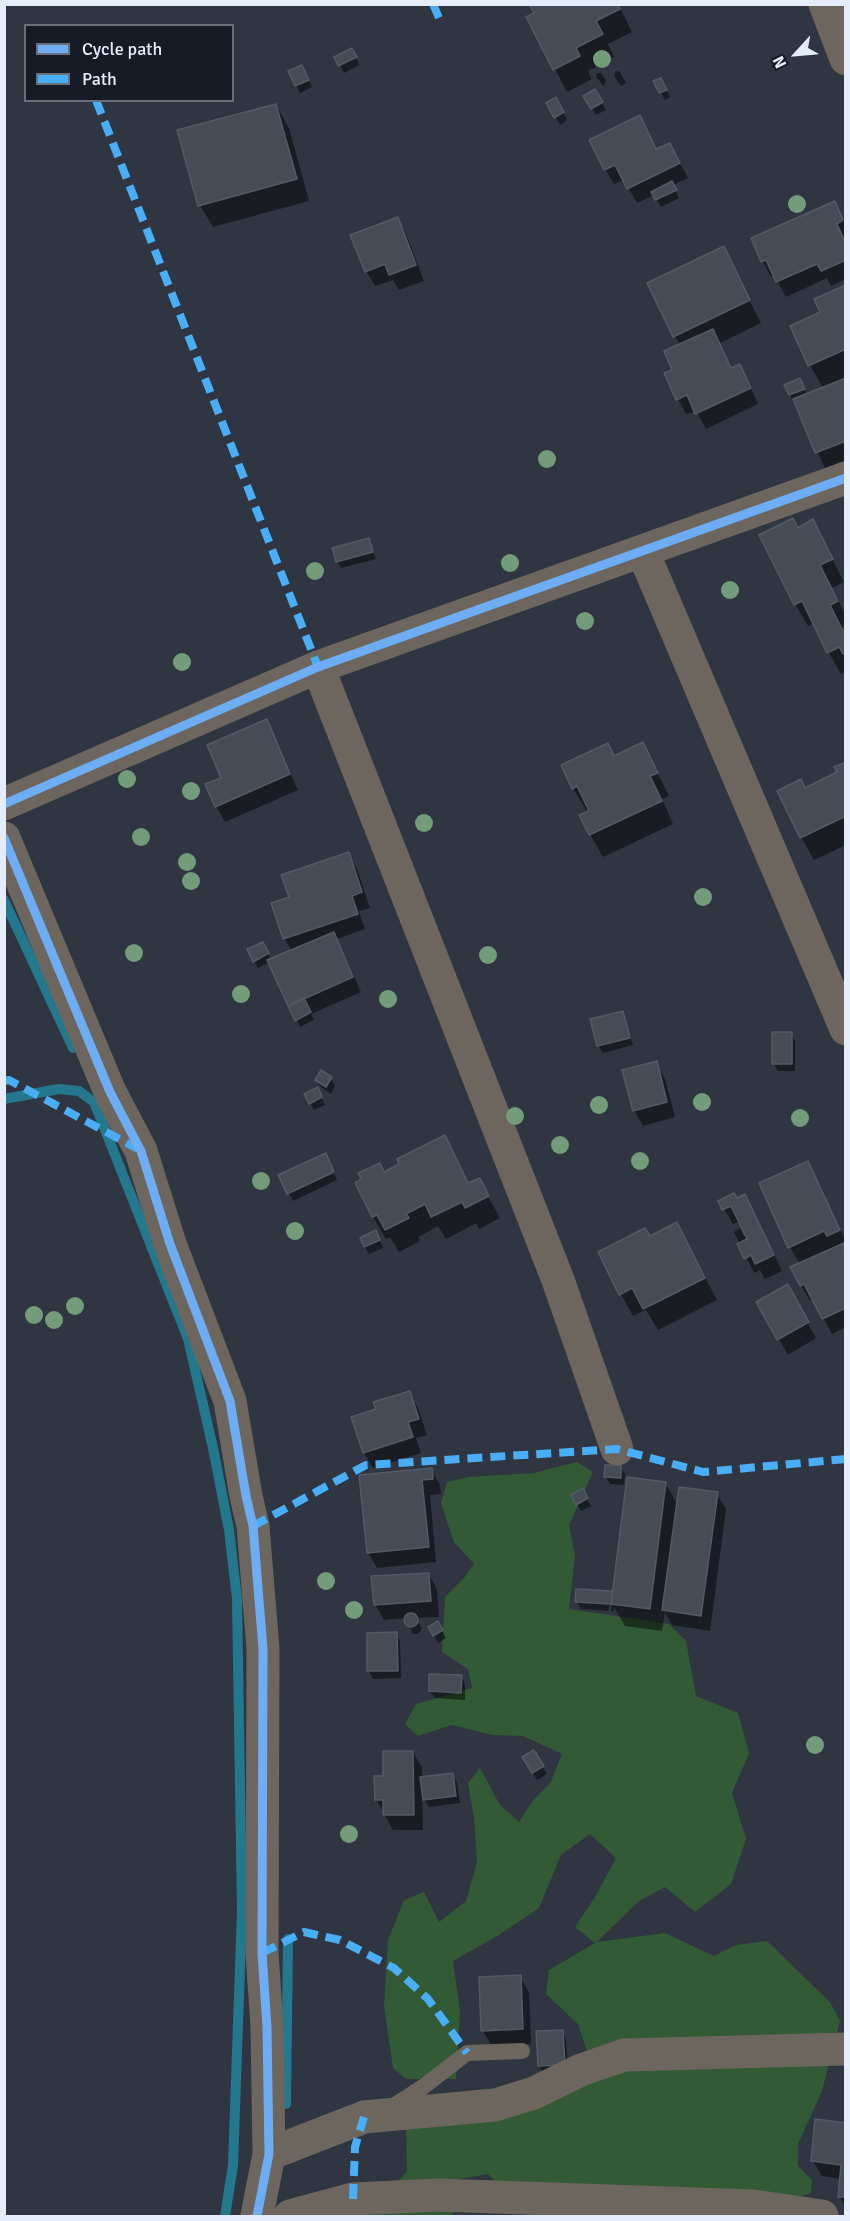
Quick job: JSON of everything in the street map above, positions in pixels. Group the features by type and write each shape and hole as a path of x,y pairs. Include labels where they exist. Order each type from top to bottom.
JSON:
{"street":[{"path":"825,4 846,59"},
{"path":"4,804 318,667 846,478"},
{"path":"643,552 846,1029"},
{"path":"318,667 558,1280 617,1449"},
{"path":"4,838 110,1092 141,1151 170,1244 230,1401 253,1526 263,1650 262,1942 267,2027 269,2154 258,2217"},
{"path":"269,2154 364,2117 495,2105 534,2093 580,2070 624,2055 846,2049"},
{"path":"290,2217 436,2195 754,2206 822,2217"}],"lane":[{"path":"378,2115 423,2087 467,2053 522,2051"}],"green space":[{"path":"577,1462 593,1472 569,1525 575,1556 569,1609 669,1624 686,1641 696,1696 738,1713 749,1753 732,1793 746,1839 731,1884 695,1912 665,1887 639,1901 597,1942 665,1933 714,1956 736,1945 767,1941 830,2002 840,2021 822,2091 798,2144 798,2166 812,2180 811,2193 796,2198 576,2188 561,2216 523,2216 529,2214 488,2174 448,2181 453,2216 370,2216 407,2171 406,2123 486,2088 501,2113 588,2054 578,2024 546,1994 549,1970 595,1943 575,1927 595,1897 616,1858 590,1834 561,1855 539,1908 499,1935 453,1961 460,2012 456,2079 406,2079 393,2068 384,2005 388,1940 404,1900 424,1892 439,1922 466,1901 477,1862 474,1818 468,1783 480,1768 500,1805 519,1822 531,1803 551,1782 562,1754 523,1736 492,1735 452,1725 418,1736 405,1724 416,1704 472,1688 468,1669 442,1652 445,1597 474,1564 454,1542 441,1504 447,1482 469,1477 534,1473"}],"building":[{"path":"529,4 618,4 620,9 596,21 603,34 576,48 580,56 553,70 526,17 534,13"},
{"path":"352,48 357,57 338,66 334,57"},
{"path":"302,65 309,80 295,86 288,71"},
{"path":"661,78 667,90 659,93 653,81"},
{"path":"595,89 603,102 591,109 583,96"},
{"path":"556,97 564,112 554,118 546,103"},
{"path":"276,104 297,179 198,206 177,130"},
{"path":"640,115 656,149 670,143 680,163 627,189 615,165 604,170 589,140"},
{"path":"672,181 677,190 655,200 651,192"},
{"path":"835,201 843,220 837,224 846,244 846,260 821,271 817,264 776,282 766,260 761,262 751,238"},
{"path":"398,217 416,265 389,275 385,264 365,272 350,235"},
{"path":"724,246 750,300 673,337 647,283"},
{"path":"846,285 846,349 808,366 790,326 820,312 814,299"},
{"path":"713,329 731,368 740,364 751,388 695,414 687,395 676,400 664,373 672,370 664,351"},
{"path":"800,378 805,389 789,395 784,385"},
{"path":"846,378 846,441 815,453 793,399"},
{"path":"793,518 798,528 813,519 833,559 820,565 838,601 830,605 846,637 846,652 843,654 839,647 827,653 802,601 794,605 759,535"},
{"path":"369,538 373,552 336,562 332,548"},
{"path":"267,719 290,774 215,807 205,784 221,778 207,745"},
{"path":"643,742 658,773 650,776 662,801 589,835 579,815 589,811 577,786 572,789 561,765 608,743 614,756"},
{"path":"846,762 846,816 800,838 777,791 801,779 805,788 837,772 834,767"},
{"path":"349,852 362,892 352,896 358,914 283,939 271,903 289,897 281,875"},
{"path":"334,932 353,977 288,1006 267,960"},
{"path":"263,942 269,953 253,962 247,949"},
{"path":"304,998 311,1012 295,1021 288,1006"},
{"path":"623,1011 630,1038 597,1046 590,1019"},
{"path":"772,1032 792,1032 792,1064 772,1064"},
{"path":"657,1061 667,1102 633,1111 622,1070"},
{"path":"321,1070 332,1077 326,1087 315,1080"},
{"path":"318,1087 322,1097 309,1104 304,1094"},
{"path":"445,1135 468,1183 480,1178 489,1196 465,1208 462,1202 431,1217 425,1204 406,1214 409,1218 385,1230 377,1215 372,1217 355,1183 361,1179 358,1173 380,1163 384,1172 399,1164 397,1159"},
{"path":"326,1153 334,1172 287,1194 278,1175"},
{"path":"808,1161 840,1230 827,1236 824,1231 788,1248 759,1183"},
{"path":"734,1193 737,1198 745,1194 774,1255 755,1264 751,1255 744,1259 737,1244 747,1239 731,1206 722,1210 718,1201"},
{"path":"677,1222 705,1278 643,1309 632,1288 619,1295 598,1252 645,1228 650,1236"},
{"path":"376,1230 380,1240 364,1247 360,1238"},
{"path":"844,1243 846,1308 822,1319 804,1284 800,1286 790,1267"},
{"path":"788,1284 809,1322 777,1340 756,1302"},
{"path":"410,1391 419,1419 408,1422 413,1437 363,1453 351,1417 376,1409 373,1402"},
{"path":"605,1465 621,1465 621,1478 604,1477"},
{"path":"432,1468 433,1479 422,1480 429,1547 367,1553 359,1475"},
{"path":"627,1477 666,1482 650,1609 611,1604"},
{"path":"679,1487 718,1492 701,1616 662,1610"},
{"path":"583,1488 588,1498 576,1505 571,1495"},
{"path":"429,1573 431,1601 374,1605 371,1576"},
{"path":"576,1589 613,1591 611,1604 575,1602"},
{"path":"411,1613 416,1615 418,1620 416,1625 411,1627 406,1625 404,1620 406,1615"},
{"path":"438,1621 443,1630 433,1636 428,1627"},
{"path":"397,1632 398,1671 367,1671 367,1633"},
{"path":"429,1674 462,1675 461,1693 429,1691"},
{"path":"534,1750 544,1766 532,1773 522,1757"},
{"path":"383,1751 413,1751 414,1815 383,1815 383,1800 375,1800 374,1776 383,1776"},
{"path":"453,1773 456,1796 423,1800 420,1777"},
{"path":"521,1975 523,2029 481,2031 479,1977"},
{"path":"563,2030 565,2065 538,2066 536,2031"},
{"path":"815,2119 846,2123 846,2197 838,2197 841,2165 811,2161"}],"waterway":[{"path":"4,900 73,1048"},
{"path":"4,1099 59,1089 79,1091 94,1102 188,1339 213,1448 229,1530 237,1599 242,1911 233,2165 225,2216"},
{"path":"286,2104 288,1939"}],"marked path":[{"path":"433,4 439,18"},
{"path":"97,102 318,667"},
{"path":"4,1081 9,1080 138,1149"},
{"path":"253,1526 366,1465 617,1449 703,1472 846,1459"},
{"path":"262,1953 304,1932 340,1940 394,1968 428,1999 467,2053"},
{"path":"353,2199 355,2147 364,2117"}],"cycle path":[{"path":"4,804 318,667 846,478"},
{"path":"4,838 110,1092 141,1151 170,1244 230,1401 253,1526 263,1649 262,1953 267,2027 269,2154 257,2216"}]}
